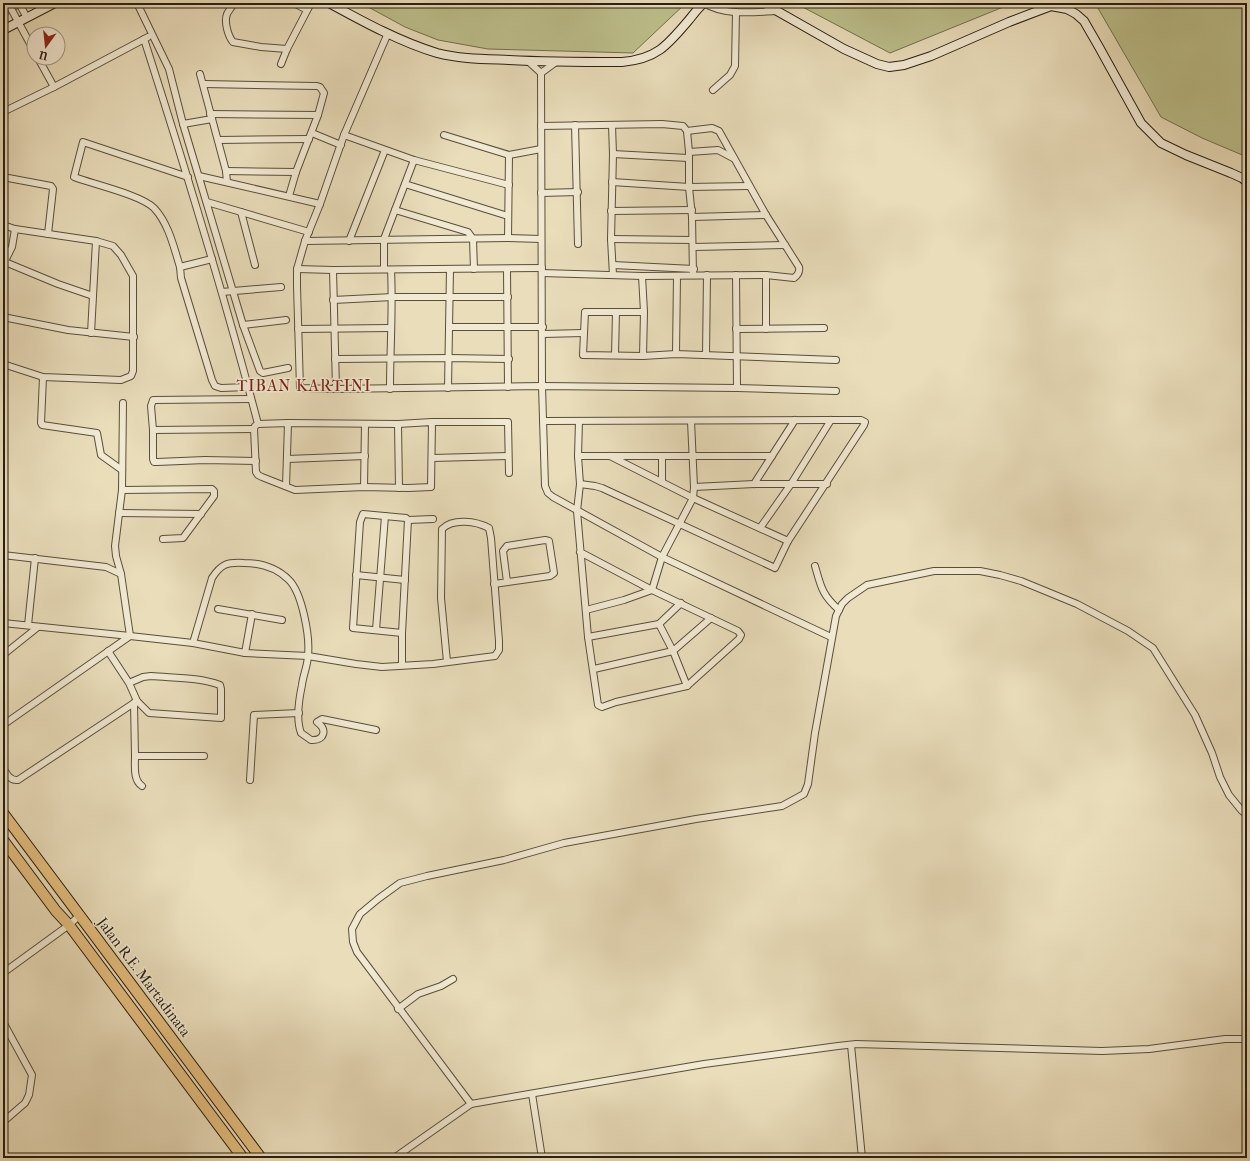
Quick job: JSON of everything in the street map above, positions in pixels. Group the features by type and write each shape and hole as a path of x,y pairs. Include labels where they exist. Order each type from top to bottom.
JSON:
{"highway":[{"name":"Jalan R.E. Martadinata","path":"3,813 261,1158"},
{"name":"Jalan R.E. Martadinata","path":"3,840 56,911 69,925 243,1158"}],"main road":[{"path":"3,30 55,3"},
{"path":"329,3 358,19 422,48 447,55 489,59 556,62 622,62 647,58 667,45 704,3"},
{"path":"763,3 844,49 877,64 889,67 904,65 931,56 1009,22 1051,6 1067,9 1084,21 1141,123 1161,143 1186,156 1242,178 1247,182"}],"street":[{"path":"8,3 26,36"},
{"path":"19,3 27,18"},
{"path":"137,3 169,69 243,325 261,372 288,368"},
{"path":"234,3 226,20 233,42 261,47 287,49"},
{"path":"294,3 307,10"},
{"path":"281,64 287,49 311,3"},
{"path":"704,3 714,8 736,12 778,11"},
{"path":"713,90 730,75 735,66 736,12"},
{"path":"388,33 344,135 320,204 305,241 297,269 300,388 390,389 542,386 737,388 836,391"},
{"path":"3,112 54,87 152,34"},
{"path":"144,39 188,177 248,387 256,427 256,472 258,475 295,490 364,487 431,487 432,422"},
{"path":"528,61 542,73"},
{"path":"542,73 556,62"},
{"path":"42,66 54,87"},
{"path":"542,73 542,386 545,486 548,493 576,511 662,557 832,637"},
{"path":"200,74 204,84 226,171 227,182"},
{"path":"204,84 320,87 324,93 318,115 296,172 289,196"},
{"path":"184,124 211,116 318,115"},
{"path":"541,126 674,124 683,126 687,131 689,155 689,187 692,214 694,272"},
{"path":"575,125 578,192 578,244"},
{"path":"612,125 613,154 611,239 613,275"},
{"path":"613,265 694,272 707,275 766,275 794,278 799,273 799,267 766,215 719,131 712,128 687,131"},
{"path":"312,133 341,144"},
{"path":"344,135 414,160 509,185"},
{"path":"444,135 509,155 541,149"},
{"path":"218,140 309,139"},
{"path":"188,177 83,142 74,178 143,200 154,209 168,231 215,386 222,388 248,387"},
{"path":"349,241 385,150"},
{"path":"613,154 689,155 718,150 736,160"},
{"path":"508,238 509,155"},
{"path":"384,269 384,239 414,160"},
{"path":"226,171 296,172"},
{"path":"199,176 320,204"},
{"path":"3,177 51,186 53,189 48,234"},
{"path":"612,182 689,187 749,186"},
{"path":"405,184 508,216"},
{"path":"541,193 578,192"},
{"path":"207,202 309,232"},
{"path":"395,210 468,232 473,238 474,268"},
{"path":"241,212 256,265"},
{"path":"612,212 766,215"},
{"path":"3,225 16,229 96,241 113,246 133,276 134,337 133,371 131,376 121,380 42,377 3,364"},
{"path":"16,229 12,247 4,264 93,296"},
{"path":"305,241 473,238 541,240"},
{"path":"611,239 692,240"},
{"path":"91,333 96,241"},
{"path":"693,247 786,245"},
{"path":"180,267 212,259"},
{"path":"297,269 391,270 474,268 642,276 676,276 694,272"},
{"path":"448,388 450,358 450,269"},
{"path":"506,269 508,297 508,387"},
{"path":"333,270 336,389"},
{"path":"390,389 393,297 391,270"},
{"path":"706,355 707,275"},
{"path":"736,275 737,388"},
{"path":"766,275 766,329"},
{"path":"642,276 644,312 643,356"},
{"path":"676,276 676,354"},
{"path":"222,292 281,287"},
{"path":"333,300 393,297 508,297"},
{"path":"644,312 585,312 583,355 643,356 676,354 836,360"},
{"path":"615,355 616,312"},
{"path":"3,317 91,333 134,337"},
{"path":"243,325 286,320"},
{"path":"450,327 543,327"},
{"path":"298,329 391,328"},
{"path":"736,329 824,328"},
{"path":"543,334 584,332"},
{"path":"335,359 509,359"},
{"path":"42,377 42,425 97,433 101,455 122,470"},
{"path":"251,399 153,400 151,406 153,460 154,462 205,460 256,462"},
{"path":"123,404 122,490 115,546 116,556 122,574 130,636"},
{"path":"754,484 795,420"},
{"path":"760,528 791,484 831,420"},
{"path":"543,421 861,420 865,422 827,484 788,541 775,568 602,488 580,484"},
{"path":"579,421 578,456 580,484 576,511 588,638 594,669 598,705 602,708 616,702 687,686 739,639 741,635 738,631 652,590 580,552"},
{"path":"652,590 662,557 693,498 694,487 691,421"},
{"path":"153,430 256,427 288,423 398,424 432,422 508,422 509,473"},
{"path":"286,486 288,423"},
{"path":"364,487 365,424"},
{"path":"398,424 399,488"},
{"path":"287,459 365,456"},
{"path":"432,458 508,456"},
{"path":"578,456 772,456"},
{"path":"610,456 693,498 788,541"},
{"path":"662,456 662,482"},
{"path":"694,487 754,484 827,484"},
{"path":"122,490 212,489 214,491 214,496 183,538 164,539"},
{"path":"119,513 201,514"},
{"path":"402,633 353,628 361,517 363,514 406,518 408,520 432,519"},
{"path":"376,630 385,516"},
{"path":"402,665 402,633 408,520"},
{"path":"3,624 193,643 245,652 308,656 382,667 433,664 495,656 499,650 489,528 478,524 460,521 447,524 442,529 441,539 441,598 447,662"},
{"path":"494,584 508,582 553,574 549,541 545,540 507,546 505,548 503,551 508,582"},
{"path":"3,554 106,567 122,574"},
{"path":"28,626 35,558"},
{"path":"193,643 212,578 217,569 224,564 236,562 258,563 282,574 290,581 303,611 308,631 308,656 302,685 299,713 301,733 311,740 320,739 323,736 323,728 317,722 322,719 376,730"},
{"path":"815,566 822,590 829,601 839,610"},
{"path":"471,1104 398,1009 357,952 353,942 352,929 360,914 400,883 504,860 564,843 696,819 782,806 804,794 808,784 815,733 832,637 839,610 848,598 868,585 934,571 980,571 1021,581 1078,604 1128,631 1153,648 1195,715 1212,753 1220,777 1229,795 1247,815"},
{"path":"356,576 405,580"},
{"path":"586,610 624,600 652,590"},
{"path":"588,638 659,624 681,603"},
{"path":"218,609 282,620"},
{"path":"245,652 252,614"},
{"path":"594,669 673,651 711,618"},
{"path":"659,624 673,651 687,686"},
{"path":"3,655 38,627"},
{"path":"3,725 130,636"},
{"path":"108,651 129,683 136,702 136,779 138,784 142,786"},
{"path":"129,683 143,677 151,676 200,680 217,684 221,689 221,718 149,713 136,702"},
{"path":"3,768 14,781 18,780 136,702"},
{"path":"250,780 254,715 299,713"},
{"path":"135,756 204,756"},
{"path":"3,973 69,925 80,915"},
{"path":"398,1009 418,994 441,986 453,979"},
{"path":"3,1022 32,1075 29,1095 25,1103 3,1122"},
{"path":"394,1158 471,1104 704,1064 851,1045 1102,1050 1149,1049 1225,1039 1247,1039"},
{"path":"851,1045 862,1158"},
{"path":"532,1094 542,1158"}],"green space":[{"path":"3,3 28,3 3,17"},
{"path":"361,3 686,3 633,53 488,49 438,40 405,27"},
{"path":"795,3 1013,3 890,53"},
{"path":"1095,3 1247,3 1247,157 1202,138 1161,117"}],"district":[{"name":"TIBAN KARTINI","path":"304,385"}]}
